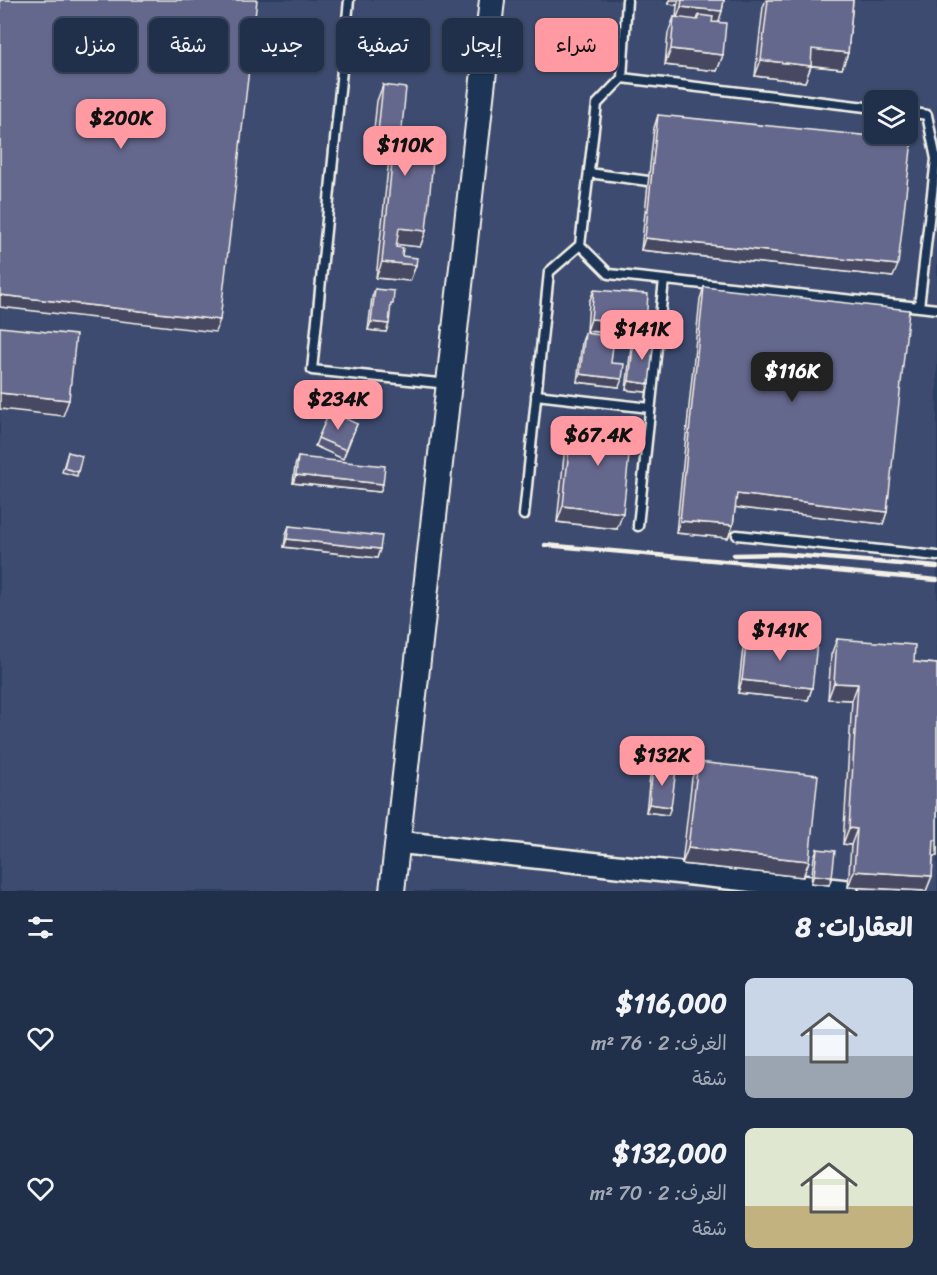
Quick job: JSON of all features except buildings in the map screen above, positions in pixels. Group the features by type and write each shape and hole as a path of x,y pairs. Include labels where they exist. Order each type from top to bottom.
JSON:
{"main road":[{"path":"392,891 492,0"}],"street":[{"path":"397,842 847,891"}],"lane":[{"path":"349,0 312,370 448,384"},
{"path":"524,515 549,272 580,245 597,104 622,78 627,0"},
{"path":"622,78 864,107"},
{"path":"918,113 927,114 936,159 919,307"},
{"path":"589,173 648,181"},
{"path":"580,245 609,274 937,309"},
{"path":"638,526 664,280"},
{"path":"536,395 650,408"},
{"path":"737,535 937,556"}],"shaded area":[{"path":"0,0 937,0 937,891 0,891"}],"railway":[{"path":"545,545 937,580"},
{"path":"734,555 779,554 937,567"}]}
